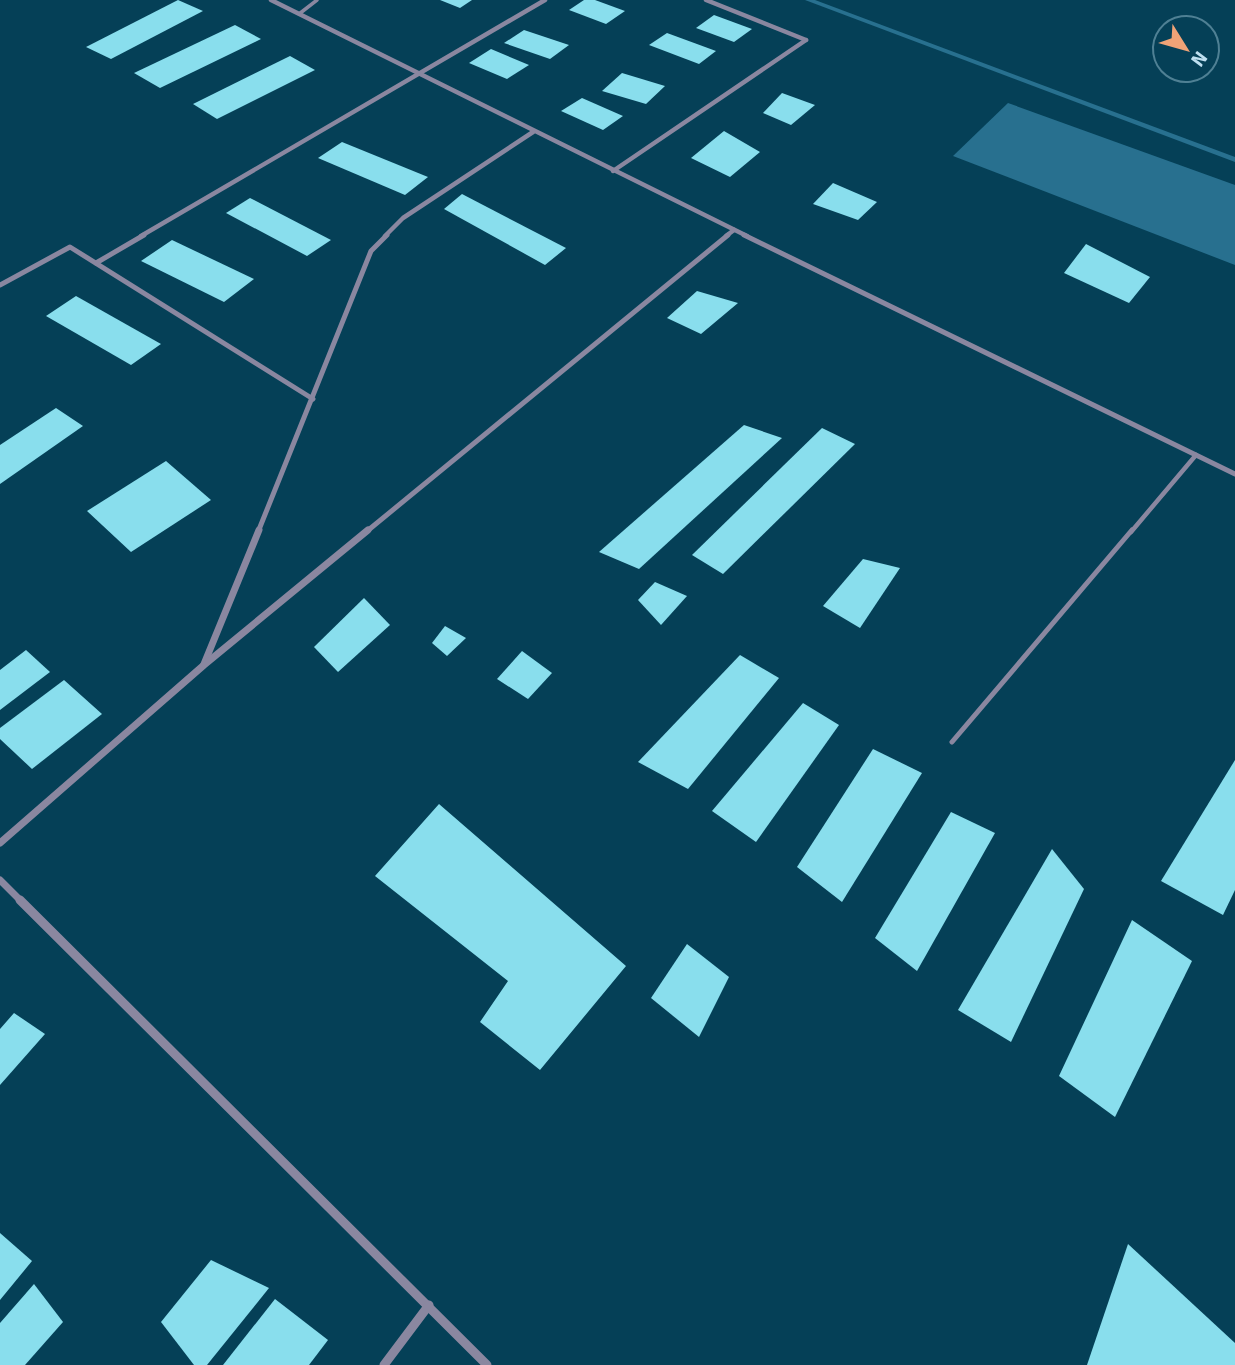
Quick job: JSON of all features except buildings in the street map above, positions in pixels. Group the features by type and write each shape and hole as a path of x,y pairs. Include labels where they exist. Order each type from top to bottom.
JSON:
{"street":[{"path":"271,0 533,132 1235,474"},
{"path":"96,263 545,0"},
{"path":"613,171 806,40 706,0"},
{"path":"204,665 371,251 403,218 533,132"},
{"path":"0,842 204,665 734,230"},
{"path":"0,285 70,247 313,399"},
{"path":"0,880 487,1365"},
{"path":"384,1365 429,1305"}],"lane":[{"path":"299,14 317,0"},
{"path":"952,742 1196,455"}],"water":[{"path":"1008,103 1235,185 1235,265 953,156"}],"waterway":[{"path":"809,0 1235,160"}]}
